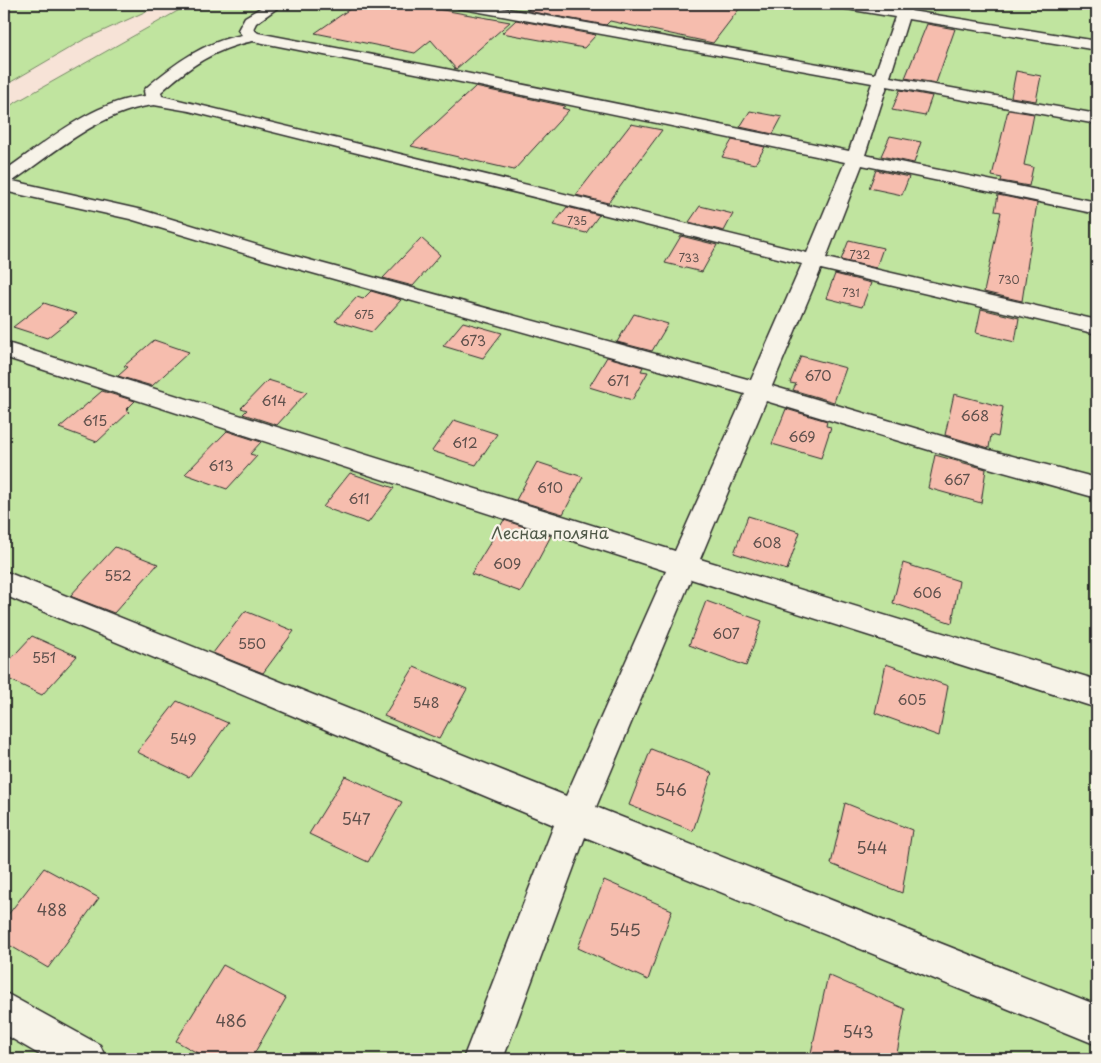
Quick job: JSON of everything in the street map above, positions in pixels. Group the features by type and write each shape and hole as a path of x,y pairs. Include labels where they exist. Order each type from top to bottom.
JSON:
{"street":[{"path":"253,37 245,30 250,20 276,4"},
{"path":"458,4 1097,119"},
{"path":"841,4 905,9 1097,45"},
{"path":"483,1059 575,816 814,261 855,159 905,9"},
{"path":"155,100 152,91 182,65 222,44 253,37 446,74 1097,208"},
{"path":"4,179 110,110 132,101 155,100 242,119 814,261 1097,327"},
{"path":"4,185 134,214 272,256 499,316 758,390 989,459 1097,488"},
{"path":"4,349 683,565 1097,694"},
{"path":"4,583 575,816 1097,1025"},
{"path":"4,1012 86,1059"}],"green space":[{"path":"4,4 162,4 83,40 4,86"},
{"name":"Лесная поляна","path":"190,4 1097,4 1097,1059 4,1059 4,109"}],"building":[{"path":"357,4 409,4 510,22 456,69 431,40 415,53 315,33"},
{"path":"535,4 562,4 592,9 592,4 743,4 713,43 610,21 606,25 527,11"},
{"path":"516,20 596,35 584,48 502,33"},
{"path":"927,24 955,29 936,83 905,78"},
{"path":"1016,71 1041,76 1036,101 1011,97"},
{"path":"475,87 565,106 562,108 569,110 514,170 411,146"},
{"path":"900,90 932,96 925,116 892,110"},
{"path":"1008,110 1034,114 1024,165 1033,167 1029,186 1001,181 1002,178 992,176"},
{"path":"750,111 782,117 773,134 740,127"},
{"path":"631,124 662,130 608,203 576,195"},
{"path":"890,136 921,142 914,163 881,156"},
{"path":"732,140 765,147 755,164 722,157"},
{"path":"876,170 909,177 902,195 869,188"},
{"path":"998,195 1037,203 1022,301 984,292 1001,212 995,211"},
{"path":"700,206 733,214 724,231 689,222"},
{"path":"567,207 599,215 586,233 553,225"},
{"path":"681,236 717,245 702,272 665,263"},
{"path":"421,238 440,255 413,286 383,278"},
{"path":"849,240 883,248 876,268 841,260"},
{"path":"835,274 871,283 862,307 826,298"},
{"path":"371,291 401,300 372,332 335,321 357,297 363,299"},
{"path":"44,303 77,314 47,338 13,327"},
{"path":"981,309 1019,318 1015,342 976,333"},
{"path":"634,314 668,324 652,351 617,342"},
{"path":"463,322 502,333 483,358 443,346"},
{"path":"154,340 189,352 152,386 118,376 128,367 124,366"},
{"path":"801,356 846,368 834,402 793,390 796,384 790,383"},
{"path":"607,357 643,367 641,371 648,372 632,400 589,387"},
{"path":"268,380 307,392 277,425 243,414 247,410 241,408"},
{"path":"102,391 135,401 126,410 129,412 97,442 59,428"},
{"path":"954,394 1003,407 998,437 991,435 989,448 945,435"},
{"path":"786,409 827,421 826,426 831,427 821,458 772,444"},
{"path":"454,420 497,434 476,465 432,451"},
{"path":"227,431 261,442 250,454 257,456 227,489 185,474"},
{"path":"935,455 986,469 981,503 928,488"},
{"path":"537,462 583,477 563,514 516,500"},
{"path":"350,473 394,488 368,523 323,507"},
{"path":"748,516 800,532 787,570 734,553"},
{"path":"504,520 551,536 521,592 471,574"},
{"path":"115,547 158,564 114,613 70,596"},
{"path":"903,563 959,581 952,623 893,603"},
{"path":"706,601 762,621 746,666 689,645"},
{"path":"245,611 294,631 263,673 213,653"},
{"path":"32,636 77,656 42,695 4,677 4,666"},
{"path":"886,664 948,686 939,736 875,713"},
{"path":"414,667 467,689 439,739 384,716"},
{"path":"177,701 228,723 189,777 137,752"},
{"path":"651,749 712,773 693,831 629,805"},
{"path":"345,776 402,802 368,862 309,834"},
{"path":"845,803 912,830 902,893 831,864"},
{"path":"44,868 99,898 48,968 4,942 4,920"},
{"path":"604,880 672,910 648,980 578,948"},
{"path":"223,965 286,998 251,1059 208,1059 176,1041"},
{"path":"828,975 905,1009 896,1059 825,1059 811,1053"}]}
